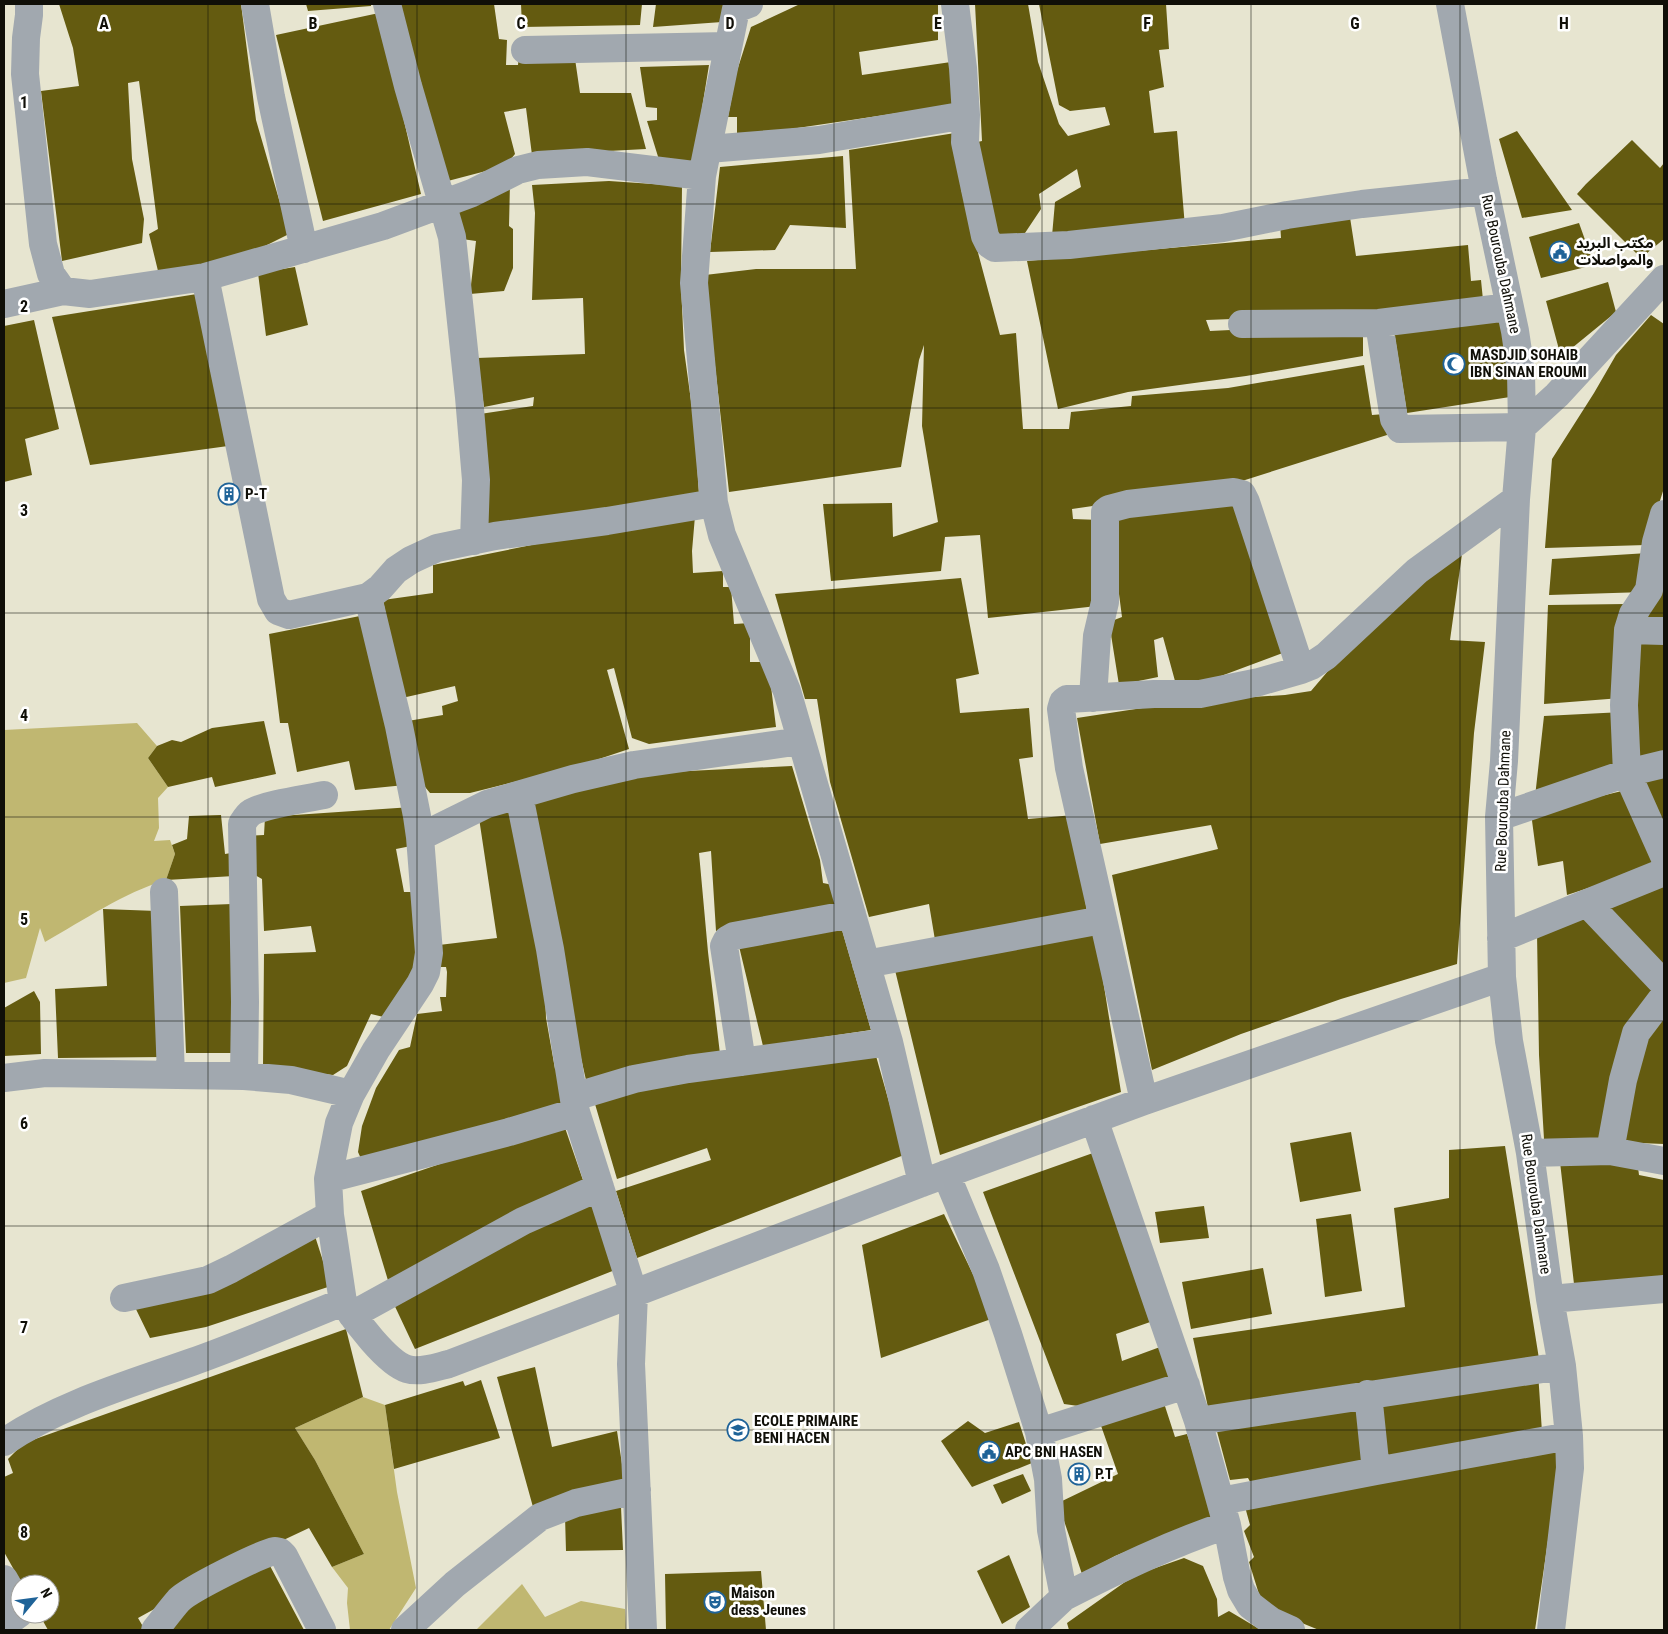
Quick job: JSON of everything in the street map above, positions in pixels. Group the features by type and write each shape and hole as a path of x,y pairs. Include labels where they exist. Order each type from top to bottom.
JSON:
{"street":[{"path":"29,4 25,74 43,244 52,274 63,291"},
{"path":"255,4 273,106 304,249"},
{"path":"387,4 408,86 452,237 476,480 474,541"},
{"path":"955,4 963,68 966,115 965,142 968,163 985,236 989,244 995,248 1069,245 1223,228 1286,215 1486,191"},
{"name":"Rue Bourouba Dahmane","path":"1450,4 1515,331 1521,372 1522,427 1516,500 1505,742 1499,816 1502,977 1509,1041 1530,1153 1550,1299 1562,1366 1569,1436 1570,1468 1552,1630"},
{"path":"741,6 728,46 702,176 694,283 714,503 722,535 787,691 889,1042 934,1179 986,1270 1039,1432 1048,1479 1056,1613"},
{"path":"525,50 728,46"},
{"path":"708,149 819,140 966,115"},
{"path":"4,304 63,291 90,294 205,277 383,226 472,193 518,170 538,165 587,162 702,176"},
{"path":"205,277 270,599 278,611 289,615 368,597 380,588 396,570 411,560 437,548 714,503"},
{"path":"1379,323 1394,419 1400,429 1522,427 1557,395 1664,278"},
{"path":"1242,324 1379,323 1510,307"},
{"path":"1094,698 1098,636 1105,602 1104,512 1128,504 1234,492 1242,494 1301,670"},
{"path":"1144,1101 1069,768 1061,709 1063,702 1067,699 1154,694 1200,694 1259,682 1311,666 1326,656 1417,571 1516,500"},
{"path":"1664,514 1649,590 1633,614 1628,630 1624,705 1627,773 1664,856"},
{"path":"368,597 400,735 420,837 429,953 426,972 420,984 376,1050 351,1094 339,1123 328,1179 330,1215 348,1308 394,1362 408,1370 424,1370 449,1364 1094,1119 1502,977"},
{"path":"1628,630 1664,631"},
{"path":"420,837 487,804 634,765 801,741"},
{"path":"1499,816 1627,773 1664,764"},
{"path":"244,1076 245,1002 242,824 252,812 262,808 324,795"},
{"path":"518,795 550,949 575,1104 634,1294 631,1364 643,1630"},
{"path":"1502,938 1664,872"},
{"path":"164,892 171,1075"},
{"path":"1586,903 1664,984"},
{"path":"742,1062 724,946 727,940 734,936 852,914"},
{"path":"866,964 1102,920"},
{"path":"1610,1151 1623,1080 1636,1033 1664,996"},
{"path":"328,1179 509,1132 634,1079 889,1042"},
{"path":"4,1078 45,1073 244,1076 291,1080 351,1094"},
{"path":"1094,1119 1198,1420 1224,1513 1241,1590 1250,1605 1278,1627"},
{"path":"1530,1153 1610,1151 1664,1161"},
{"path":"4,1442 28,1426 70,1406 348,1308 600,1186"},
{"path":"124,1298 208,1280 330,1215"},
{"path":"1550,1299 1664,1289"},
{"path":"1198,1420 1562,1366"},
{"path":"1039,1432 1186,1385"},
{"path":"1368,1394 1376,1471"},
{"path":"1029,1630 1135,1561 1191,1537 1224,1513 1376,1471 1569,1436"},
{"path":"405,1630 454,1584 540,1517 576,1503 637,1490"},
{"path":"156,1630 180,1599 191,1591 230,1570 275,1551 280,1552 284,1556 322,1630"}],"shaded area":[{"path":"137,723 157,746 148,758 168,787 158,798 159,828 154,841 170,840 175,854 166,880 134,892 45,942 40,928 26,978 4,983 4,730"},
{"path":"363,1397 385,1405 397,1492 416,1588 389,1630 350,1630 347,1603 348,1588 332,1567 364,1554 315,1460 295,1428"},
{"path":"522,1584 545,1617 581,1601 625,1609 626,1630 476,1630"}],"building":[{"path":"59,4 241,4 256,120 289,234 251,253 159,275 149,234 158,229 139,81 128,83 132,159 144,219 142,243 62,261 41,91 79,86 73,48"},
{"path":"306,4 371,4 371,6 308,11"},
{"path":"394,4 494,4 499,39 507,40 506,65 518,65 519,55 574,52 580,93 631,93 646,149 532,155 526,108 504,112 515,154 505,166 444,182"},
{"path":"521,4 642,4 640,25 522,27"},
{"path":"656,4 724,4 722,22 653,27"},
{"path":"800,4 938,4 938,40 859,52 862,75 951,62 952,105 737,137 737,117 728,117 736,74 751,27"},
{"path":"975,4 1028,4 1038,62 1059,124 1068,136 1110,125 1105,107 1070,111 1059,105 1039,4 1166,4 1169,49 1159,50 1164,87 1149,91 1154,133 1177,131 1185,227 1052,236 1055,202 1081,187 1077,169 1039,194 1041,209 1021,239 998,242 969,144 982,141"},
{"path":"379,13 421,194 323,221 276,35"},
{"path":"709,65 693,164 660,163 647,121 657,120 657,108 646,107 640,67"},
{"path":"1517,131 1572,210 1522,218 1499,139"},
{"path":"955,133 970,186 961,189 1000,335 1016,333 1023,429 1069,429 1071,412 1131,406 1132,396 1228,388 1364,365 1372,415 1385,414 1387,435 1223,487 1072,509 1073,519 1100,520 1097,606 988,618 980,535 945,537 941,571 831,581 823,504 892,503 893,537 938,522 922,426 924,345 919,360 901,467 729,492 705,275 756,269 856,269 849,150"},
{"path":"1632,140 1660,168 1664,163 1664,239 1641,258 1577,194"},
{"path":"843,156 846,228 790,225 775,250 710,252 720,167"},
{"path":"609,181 682,186 681,285 684,350 695,430 699,495 481,526 480,414 533,406 534,397 484,407 477,358 585,354 583,298 532,300 535,213 532,185"},
{"path":"510,183 509,226 513,229 513,268 504,291 470,294 476,241 462,239 454,206"},
{"path":"1349,211 1356,256 1468,245 1471,281 1481,280 1483,300 1389,313 1206,320 1210,331 1337,325 1363,333 1363,356 1246,376 1128,392 1058,409 1027,261 1281,238 1280,222"},
{"path":"1579,223 1594,265 1541,278 1529,237"},
{"path":"295,267 308,325 266,336 258,273"},
{"path":"1608,282 1616,312 1561,357 1546,301"},
{"path":"197,294 228,446 90,465 52,317"},
{"path":"1651,315 1664,324 1664,488 1646,545 1545,548 1552,459 1616,355"},
{"path":"34,320 59,429 25,439 32,475 4,482 4,326"},
{"name":"MASDJID SOHAIB IBN SINAN EROUMI","path":"1505,321 1510,397 1407,413 1394,331"},
{"name":"P-T","path":"233,486 235,501 227,503 223,488"},
{"path":"1241,496 1288,651 1178,692 1163,637 1154,640 1158,677 1119,685 1109,622 1122,617 1109,517"},
{"path":"695,516 692,551 693,573 723,571 723,587 731,587 734,624 750,623 750,662 768,662 776,727 649,744 632,738 614,668 607,670 629,749 578,766 470,793 430,793 421,782 408,721 443,715 442,706 458,701 455,686 402,698 383,600 433,593 433,565 581,535"},
{"path":"1656,549 1664,549 1664,627 1647,626"},
{"path":"1648,553 1645,592 1549,595 1552,559"},
{"path":"1462,554 1450,640 1485,642 1474,733 1457,964 1341,999 1241,1034 1152,1070 1112,875 1218,849 1211,825 1100,844 1077,718 1188,701 1285,695 1311,691 1345,651 1389,605"},
{"path":"961,578 979,674 956,679 960,713 1029,708 1033,757 1019,759 1028,819 1074,815 1087,913 935,940 929,904 869,917 830,782 817,699 805,699 775,594"},
{"path":"1626,604 1621,698 1544,704 1548,605"},
{"path":"365,615 405,785 355,790 349,761 297,772 288,723 280,723 269,634"},
{"path":"1634,633 1664,635 1664,761 1629,770"},
{"path":"1623,712 1622,770 1535,797 1544,716"},
{"path":"264,721 276,774 215,787 212,777 168,787 148,758 157,746 172,740 181,742 212,728"},
{"path":"792,766 820,860 823,883 833,885 839,912 716,931 711,851 699,853 720,1054 586,1080 562,975 529,804 648,773"},
{"path":"1664,774 1664,826 1640,782"},
{"path":"1626,790 1658,865 1567,895 1563,861 1538,866 1531,813"},
{"path":"412,807 416,845 396,849 404,892 419,892 422,963 392,1019 371,1014 347,1066 333,1075 263,1067 264,954 316,952 311,926 264,931 262,879 253,874 247,836 264,835 265,817"},
{"path":"514,811 544,961 546,1018 555,1069 560,1066 567,1105 363,1163 358,1152 362,1126 376,1088 399,1050 410,1047 417,1014 442,1011 440,997 446,997 447,972 446,967 438,967 439,945 497,938 479,818"},
{"path":"221,815 225,854 231,853 234,876 166,880 175,854 172,845 187,839 189,816"},
{"path":"1664,879 1664,971 1603,908"},
{"path":"232,904 236,1053 186,1053 180,906"},
{"path":"103,909 157,911 165,1057 58,1058 55,989 107,986"},
{"path":"1585,910 1660,993 1602,1142 1544,1139 1539,1055 1537,933"},
{"path":"840,923 871,1030 763,1046 738,942"},
{"path":"1095,930 1121,1092 940,1155 894,966"},
{"path":"34,991 40,1002 41,1054 4,1056 4,1008"},
{"path":"1664,1008 1664,1144 1615,1142 1641,1031"},
{"path":"876,1056 904,1155 637,1258 616,1191 711,1160 707,1148 617,1179 595,1104 636,1086"},
{"path":"563,1122 585,1186 390,1287 361,1191"},
{"path":"1351,1132 1361,1191 1300,1202 1290,1143"},
{"path":"1505,1146 1540,1365 1209,1412 1193,1338 1405,1307 1394,1208 1449,1198 1449,1150"},
{"path":"1093,1153 1153,1321 1116,1334 1122,1361 1160,1347 1174,1382 1093,1408 1064,1404 983,1192"},
{"path":"1637,1160 1639,1175 1664,1180 1664,1277 1574,1284 1560,1162"},
{"path":"592,1200 615,1270 415,1349 391,1298"},
{"path":"1204,1206 1209,1238 1160,1243 1155,1212"},
{"path":"944,1214 994,1318 881,1358 862,1245"},
{"path":"1351,1214 1362,1291 1325,1297 1316,1219"},
{"path":"314,1233 331,1286 206,1327 150,1338 132,1301"},
{"path":"1263,1268 1272,1314 1191,1329 1182,1282"},
{"path":"346,1329 363,1397 295,1428 315,1460 364,1554 332,1567 309,1528 258,1552 138,1618 145,1630 48,1630 45,1624 60,1624 60,1574 16,1574 4,1552 4,1477 13,1473 8,1459 24,1443"},
{"path":"535,1367 552,1447 617,1431 625,1484 533,1507 497,1377"},
{"path":"1538,1372 1542,1432 1379,1465 1373,1400"},
{"path":"481,1380 500,1438 394,1469 385,1405 463,1381 465,1386"},
{"path":"1162,1397 1175,1437 1187,1434 1214,1516 1115,1556 1082,1574 1058,1503 1118,1474 1099,1420"},
{"path":"1363,1401 1367,1468 1255,1491 1248,1478 1230,1480 1215,1424"},
{"name":"APC BNI HASEN","path":"968,1421 985,1433 1019,1422 1032,1463 972,1487 941,1441"},
{"path":"1561,1451 1535,1630 1319,1630 1263,1607 1249,1562 1254,1557 1244,1531 1250,1525 1244,1503"},
{"name":"P.T","path":"1080,1464 1086,1476 1077,1482 1071,1471"},
{"path":"1023,1474 1031,1491 1002,1504 993,1485"},
{"path":"621,1507 623,1550 566,1551 565,1516"},
{"path":"1009,1555 1030,1607 1002,1624 977,1571"},
{"path":"1184,1558 1203,1566 1217,1599 1218,1617 1229,1611 1261,1630 1069,1630 1067,1623 1125,1582 1144,1572"},
{"path":"269,1564 304,1630 171,1630 186,1598"},
{"name":"Maison dess Jeunes","path":"761,1571 766,1630 666,1630 665,1574"}],"place":[{"name":"مكتب البريد والمواصلات","path":"1560,252"},
{"name":"MASDJID SOHAIB IBN SINAN EROUMI","path":"1454,364"},
{"name":"P-T","path":"229,494"},
{"name":"ECOLE PRIMAIRE BENI HACEN","path":"738,1430"},
{"name":"APC BNI HASEN","path":"989,1452"},
{"name":"P.T","path":"1079,1474"},
{"name":"Maison dess Jeunes","path":"715,1602"}]}
